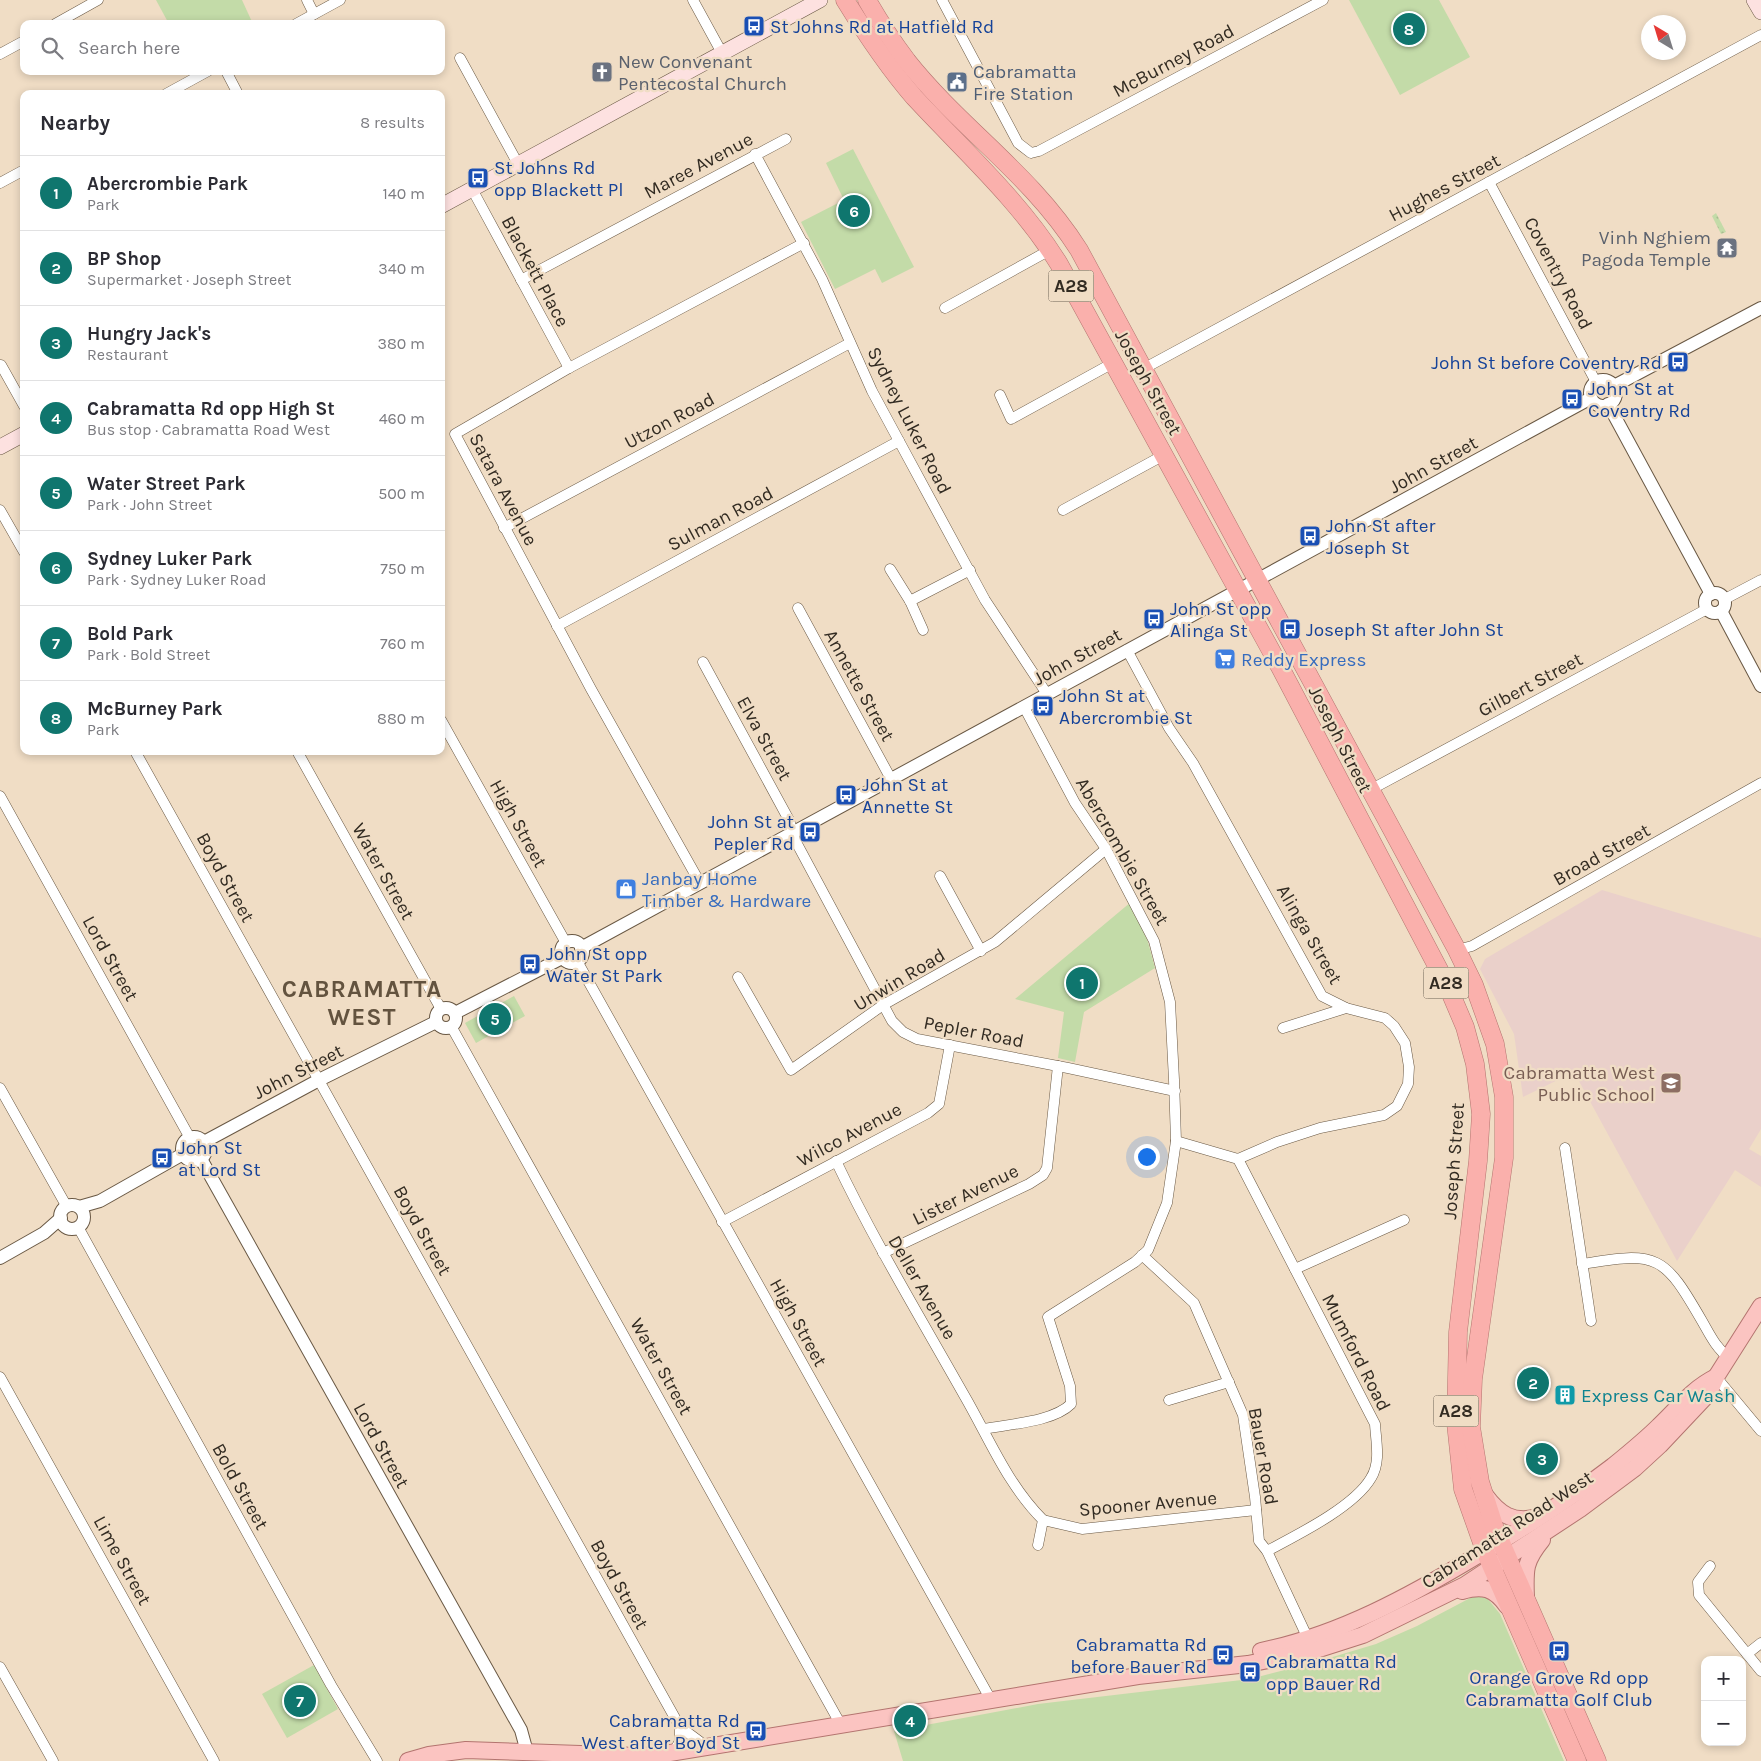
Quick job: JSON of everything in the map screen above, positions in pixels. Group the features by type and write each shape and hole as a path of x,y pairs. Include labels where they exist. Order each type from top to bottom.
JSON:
{"highway":[{"name":"Joseph Street","path":"846,0 871,41 894,73 1017,206 1050,250 1114,362 1280,667 1448,987 1465,1027 1473,1054 1482,1114 1458,1332 1456,1423 1463,1489 1492,1567"},
{"name":"Joseph Street","path":"867,0 884,29 908,61 1018,173 1059,220 1093,275 1255,580 1474,984 1495,1044 1504,1097 1504,1158 1473,1379 1471,1427 1482,1491 1504,1549"},
{"name":"A28","path":"1504,1549 1597,1761"},
{"name":"A28","path":"1492,1567 1577,1761"}],"main road":[{"path":"445,204 820,0"},
{"path":"1754,0 1761,12"},
{"path":"0,447 20,436"},
{"name":"Cabramatta Road West","path":"1311,1644 1342,1626 1424,1587 1485,1551 1504,1549 1549,1530 1628,1474 1660,1445 1710,1393 1716,1377 1761,1306"},
{"name":"Cabramatta Road West","path":"408,1761 450,1751 527,1752 593,1758 663,1756 707,1747 1193,1668 1363,1635 1445,1596 1492,1567 1504,1549 1547,1513 1620,1460 1658,1428 1698,1386 1716,1377"},
{"path":"1482,1491 1498,1510 1509,1518 1526,1520 1547,1513"},
{"path":"1526,1598 1525,1575 1528,1559 1549,1530"},
{"path":"1445,1596 1473,1588 1488,1588 1501,1597 1514,1616"}],"street":[{"path":"62,20 98,0"},
{"path":"307,0 314,14"},
{"path":"303,20 340,0"},
{"path":"693,0 722,53"},
{"name":"McBurney Road","path":"942,0 1018,143 1031,153 1039,151 1323,0"},
{"name":"Hughes Street","path":"1143,369 1761,35"},
{"path":"0,54 20,43"},
{"path":"460,58 518,164"},
{"path":"173,90 201,75"},
{"path":"228,75 236,90"},
{"name":"Maree Avenue","path":"521,280 786,139"},
{"name":"Sydney Luker Road","path":"755,154 804,243 850,343 899,441 1006,634 1047,694"},
{"path":"0,183 20,172"},
{"name":"Coventry Road","path":"1489,182 1596,382"},
{"name":"Blackett Place","path":"472,189 569,368"},
{"name":"Satara Avenue","path":"700,883 557,626 454,434 569,368 804,243"},
{"path":"945,308 1050,250"},
{"path":"1614,386 1761,308"},
{"name":"Utzon Road","path":"504,528 850,343"},
{"path":"1000,395 1012,419 1114,362"},
{"path":"1,365 20,399"},
{"path":"1606,380 1614,386 1614,397 1608,404 1602,406 1591,398 1591,388 1596,382 1606,380"},
{"name":"John Street","path":"582,948 1255,580 1378,516 1591,398"},
{"path":"1608,404 1711,594"},
{"name":"Sulman Road","path":"557,626 899,441"},
{"path":"1063,510 1164,455"},
{"path":"0,510 20,545"},
{"path":"890,569 910,602 923,630"},
{"path":"910,602 970,570"},
{"path":"1761,580 1723,605 1712,612 1707,609 1706,602 1711,594 1717,593 1723,605 1761,686"},
{"name":"Annette Street","path":"798,608 891,779"},
{"name":"Gilbert Street","path":"1370,790 1707,609"},
{"name":"Alinga Street","path":"1127,650 1169,728 1193,763 1322,996 1346,1008 1385,1018 1394,1026 1405,1043 1409,1067 1408,1084 1397,1106 1384,1115 1320,1128 1277,1142 1238,1160"},
{"name":"Elva Street","path":"703,662 789,820 793,832"},
{"name":"Abercrombie Street","path":"984,1429 1047,1417 1063,1412 1071,1404 1070,1386 1048,1317 1148,1250 1167,1203 1176,1141 1170,1002 1161,962 1146,922 1106,849 1075,803 1024,707"},
{"name":"High Street","path":"445,727 566,943"},
{"name":"Boyd Street","path":"137,755 680,1727 707,1747"},
{"name":"Water Street","path":"299,755 441,1008"},
{"name":"Broad Street","path":"1457,950 1472,946 1493,935 1761,784"},
{"name":"Lord Street","path":"0,796 190,1138"},
{"name":"Pepler Road","path":"793,832 794,840 883,1005 903,1032 917,1039 1175,1091"},
{"name":"Unwin Road","path":"738,977 791,1070 883,1005 981,951 1011,930 1106,849"},
{"path":"940,876 981,951"},
{"path":"574,941 582,948 582,954 577,961 572,963 562,958 561,950 566,943 574,941"},
{"path":"453,1020 450,1009 441,1008 436,1013 436,1022 443,1028 453,1020 562,958"},
{"name":"High Street","path":"577,961 991,1700"},
{"path":"1283,1028 1346,1008"},
{"name":"Water Street","path":"453,1020 841,1725"},
{"name":"John Street","path":"204,1142 319,1080 436,1022"},
{"name":"Wilco Avenue","path":"722,1222 928,1112 939,1104 950,1045"},
{"name":"Lister Avenue","path":"883,1253 1029,1184 1042,1175 1047,1168 1058,1066"},
{"name":"Bold Street","path":"0,1088 331,1685 377,1761"},
{"path":"190,1138 198,1138 204,1142 206,1149 201,1158 189,1160 183,1154 183,1146 190,1138"},
{"path":"1176,1141 1238,1160"},
{"path":"1565,1148 1591,1321"},
{"path":"0,1258 183,1154"},
{"name":"Lord Street","path":"201,1158 521,1730 527,1752"},
{"name":"Mumford Road","path":"1238,1160 1375,1424 1378,1455 1372,1477 1360,1492 1315,1526 1267,1551"},
{"name":"Deller Avenue","path":"836,1161 860,1212 984,1429"},
{"path":"1294,1269 1404,1220"},
{"name":"Bauer Road","path":"1142,1255 1194,1303 1244,1415 1259,1541 1267,1551 1311,1644"},
{"path":"1582,1264 1617,1258 1639,1258 1652,1260 1666,1267 1687,1295 1718,1350 1729,1358"},
{"name":"Lime Street","path":"0,1377 214,1761"},
{"path":"1716,1377 1761,1432"},
{"path":"1168,1400 1229,1382"},
{"path":"984,1429 1002,1468 1026,1503 1043,1520 1038,1545"},
{"name":"Spooner Avenue","path":"1043,1520 1082,1529 1256,1510"},
{"path":"1710,1566 1698,1582 1700,1595 1761,1671"},
{"path":"1747,1654 1761,1643"},
{"path":"0,1667 53,1761"},
{"path":"663,1756 680,1741 680,1727"}],"shaded area":[{"name":"Cabramatta West Public School","path":"1602,890 1761,938 1761,1129 1749,1149 1761,1156 1761,1187 1735,1170 1677,1261 1574,1072 1523,1097 1514,1034 1480,969 1485,959"}],"green space":[{"path":"156,0 242,0 251,20 167,20"},
{"path":"1349,0 1439,0 1470,57 1400,95"},
{"path":"853,149 914,267 882,283 875,269 835,289 801,222 844,200 826,163"},
{"path":"1716,213 1726,232 1721,234 1712,216"},
{"path":"1131,902 1148,942 1155,968 1084,1012 1075,1062 1058,1058 1064,1012 1015,999"},
{"path":"514,996 525,1016 476,1043 465,1023"},
{"path":"1474,1596 1487,1598 1500,1614 1564,1761 903,1761 894,1731 1038,1704 1250,1679 1376,1644 1417,1626"},
{"path":"314,1665 338,1709 287,1738 262,1694"}],"place":[{"name":"St Johns Rd at Hatfield Rd","path":"754,26"},
{"name":"McBurney Park","path":"1409,29"},
{"name":"New Convenant Pentecostal Church","path":"602,72"},
{"name":"Cabramatta Fire Station","path":"957,82"},
{"name":"St Johns Rd opp Blackett Pl","path":"478,178"},
{"name":"Sydney Luker Park","path":"854,211"},
{"name":"Vinh Nghiem Pagoda Temple","path":"1727,248"},
{"name":"John St before Coventry Rd","path":"1678,362"},
{"name":"John St at Coventry Rd","path":"1572,399"},
{"name":"John St after Joseph St","path":"1310,536"},
{"name":"John St opp Alinga St","path":"1154,619"},
{"name":"Joseph St after John St","path":"1290,629"},
{"name":"Reddy Express","path":"1225,659"},
{"name":"John St at Abercrombie St","path":"1043,706"},
{"name":"John St at Annette St","path":"846,795"},
{"name":"John St at Pepler Rd","path":"810,832"},
{"name":"Janbay Home Timber & Hardware","path":"626,889"},
{"name":"John St opp Water St Park","path":"530,964"},
{"name":"Abercrombie Park","path":"1082,983"},
{"name":"Water Street Park","path":"495,1019"},
{"name":"Cabramatta West Public School","path":"1671,1083"},
{"name":"John St at Lord St","path":"162,1158"},
{"name":"BP Shop","path":"1533,1383"},
{"name":"Express Car Wash","path":"1565,1395"},
{"name":"Hungry Jack's","path":"1542,1459"},
{"name":"Orange Grove Rd opp Cabramatta Golf Club","path":"1559,1651"},
{"name":"Cabramatta Rd before Bauer Rd","path":"1223,1655"},
{"name":"Cabramatta Rd opp Bauer Rd","path":"1250,1672"},
{"name":"Bold Park","path":"300,1701"},
{"name":"Cabramatta Rd opp High St","path":"910,1721"},
{"name":"Cabramatta Rd West after Boyd St","path":"756,1731"}],"district":[{"name":"CABRAMATTA WEST","path":"362,1003"}]}
